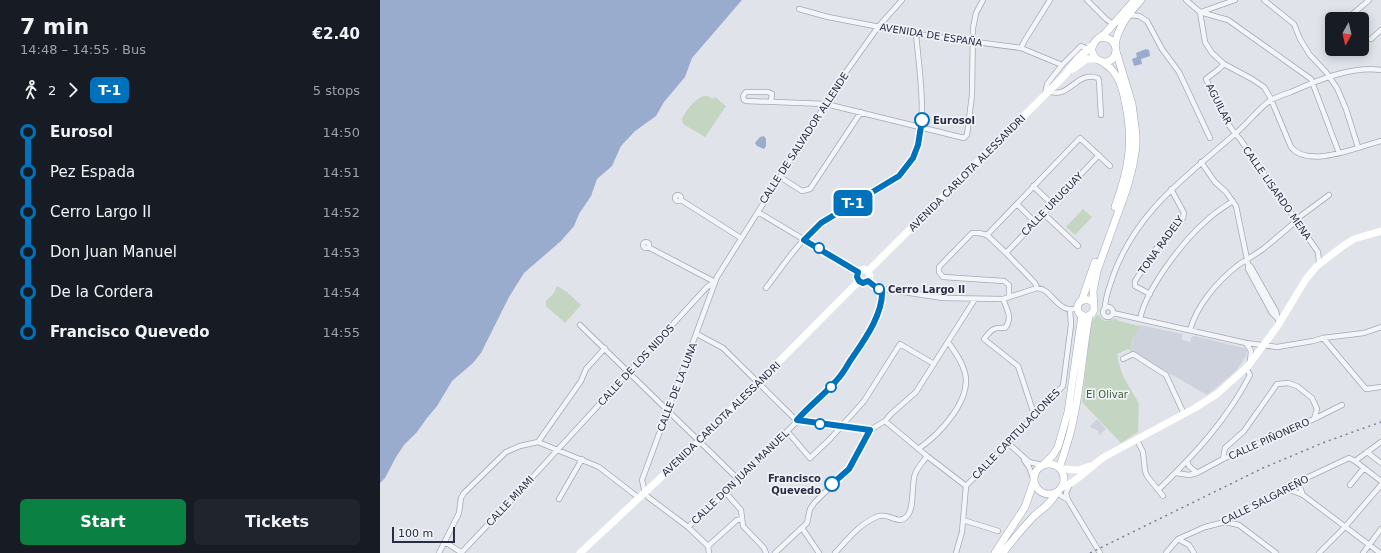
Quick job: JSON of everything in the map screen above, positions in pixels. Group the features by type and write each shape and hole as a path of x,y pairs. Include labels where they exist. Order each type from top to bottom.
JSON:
{"main road":[{"path":"1062,490 1065,478 1060,468 1075,413 1084,339 1082,312 1078,304 1082,300 1122,186 1130,146 1130,125 1122,89 1113,70 1099,60 1092,52 1090,47 1138,1"},
{"path":"1099,60 1110,60 1115,55 1119,30 1138,1"},
{"path":"995,553 1025,507 1036,470 1053,455 1058,447 1068,412 1082,312 1093,302 1093,291 1097,271 1127,188 1133,166 1136,147 1132,104 1116,48 1113,42 1107,38 1100,38"},
{"name":"AVENIDA CARLOTA ALESSANDRI","path":"868,271 1065,74 1090,47"},
{"name":"AVENIDA CARLOTA ALESSANDRI","path":"1065,74 1087,59 1099,60"},
{"path":"1043,465 1052,464 1060,468 1078,470 1092,465 1217,394 1247,367 1300,288 1317,266 1354,239 1381,231"},
{"path":"863,270 868,271 870,276 868,281 863,283 859,281 857,277 858,272 863,270"},
{"name":"AVENIDA CARLOTA ALESSANDRI","path":"580,553 700,441 859,281"},
{"path":"1082,300 1086,299 1093,302"},
{"path":"1003,553 1013,539 1035,515 1092,465"},
{"path":"1034,480 1035,486 1042,493 1051,494 1062,490"}],"street":[{"name":"CALLE DE SALVADOR ALLENDE","path":"715,282 741,238 826,104 878,27 902,0"},
{"path":"772,101 772,94 768,92 746,92 743,96 744,100 746,101 826,104 921,126 964,138 967,135 972,95 973,28 976,13 983,0"},
{"path":"1021,48 1050,0"},
{"path":"1087,0 1113,24"},
{"path":"1186,0 1200,12 1228,20 1311,79 1339,153"},
{"path":"1200,12 1235,0"},
{"path":"1264,0 1294,24 1300,39 1310,55 1337,88 1344,103 1358,147"},
{"path":"1355,12 1369,0"},
{"path":"1138,1 1137,10 1139,16"},
{"name":"AVENIDA DE ESPAÑA","path":"799,9 828,17 916,34 1021,48 1062,64"},
{"path":"1200,12 1207,48 1224,64 1252,79 1264,88 1271,100 1291,147 1295,152 1306,156 1321,157 1381,141"},
{"path":"1128,16 1139,16 1147,21 1162,49 1179,72 1210,138"},
{"path":"1371,39 1381,30"},
{"path":"766,288 804,240 821,223 899,176 913,158 918,145 922,111 916,34"},
{"path":"1090,47 1081,46 1062,64 1047,84 1046,93 1060,93 1086,77 1094,76 1098,78 1099,81 1101,114"},
{"name":"AGUILAR","path":"1224,64 1206,79 1219,107 1235,134"},
{"path":"1381,70 1370,69 1352,71 1312,83 1271,100 1235,134 1171,189 1145,218 1119,260 1108,291 1104,310 1104,316 1108,318 1113,314 1246,343 1277,347 1323,338 1364,334 1381,327"},
{"path":"780,177 802,190 810,189 861,112"},
{"name":"CALLE LISARDO MENA","path":"1235,134 1240,139 1318,252"},
{"path":"987,236 1080,138 1110,166"},
{"name":"CALLE URUGUAY","path":"1006,253 1099,155"},
{"path":"1201,162 1215,182 1233,201 1239,217 1248,262 1276,311 1278,321"},
{"path":"1033,186 1052,204"},
{"name":"TONA RADELY","path":"1150,294 1136,286 1135,281 1158,246 1182,218 1184,213 1171,189"},
{"path":"1190,330 1195,316 1217,284 1238,266 1248,262 1298,218 1329,195"},
{"path":"680,200 741,238"},
{"path":"1140,319 1150,294 1173,257 1199,227 1233,201"},
{"path":"1017,204 1035,222"},
{"path":"758,212 858,272"},
{"path":"1043,213 1078,246"},
{"path":"1010,297 1010,285 1004,281 943,277 940,275 939,267 972,233 979,233 987,236 1006,253 1035,283 1037,288"},
{"path":"648,247 715,282"},
{"path":"1318,252 1322,255 1333,254"},
{"path":"1317,266 1319,262 1318,252"},
{"path":"868,281 877,288 942,298 1003,299 1037,288 1042,288 1062,306 1082,312 1111,308 1113,314"},
{"name":"CALLE DE LA LUNA","path":"642,495 642,480 715,282"},
{"name":"CALLE DE LOS NIDOS","path":"558,449 707,287 715,282"},
{"name":"CALLE DON JUAN MANUEL","path":"688,528 726,493 738,479 837,381 871,330 883,296 882,289"},
{"path":"775,553 807,523 810,509 815,502 849,469 870,430 885,422 891,414 916,392 975,299"},
{"path":"1003,299 1010,315 1009,323 1005,328 997,327 993,329 984,339 1018,366 1034,414"},
{"name":"CALLE CAPITULACIONES","path":"966,486 1034,414 1063,386 1071,325 1082,312"},
{"path":"580,325 738,479"},
{"path":"697,334 723,348 797,420 870,430"},
{"path":"1323,338 1366,389 1381,387"},
{"path":"918,449 953,415 961,402 964,392 966,381 965,372 960,360 948,342"},
{"path":"1158,490 1187,462 1227,415 1240,395 1250,375 1247,367 1251,350 1246,343"},
{"path":"787,431 810,458 864,401 900,344 934,364"},
{"path":"538,442 581,381 586,369 605,348"},
{"path":"1122,358 1133,354 1166,375 1184,414"},
{"path":"1224,459 1225,448 1244,430 1277,384 1288,383 1297,386 1312,398 1317,409 1314,419"},
{"name":"CALLE PIÑONERO","path":"1176,473 1189,475 1197,473 1224,459 1342,405"},
{"path":"885,422 966,486 962,532 956,553"},
{"path":"1137,440 1143,452 1147,476 1163,496"},
{"path":"439,553 459,513 461,498 464,493 506,452 520,446 538,442 599,467 642,495 688,528 708,546 709,553"},
{"name":"CALLE SALGAREÑO","path":"1166,553 1178,539 1205,526 1225,522 1285,488 1349,458 1355,461 1381,442"},
{"path":"1008,443 1023,458 1032,464 1043,465"},
{"name":"CALLE MIAMI","path":"462,553 558,449"},
{"path":"1367,452 1381,463"},
{"path":"834,553 860,528 879,516 886,515 896,520 901,520 907,517 911,507 914,475 927,456"},
{"path":"1023,458 1029,467 1034,480"},
{"path":"559,499 582,459"},
{"path":"1355,461 1381,481"},
{"path":"1187,462 1189,466 1197,473"},
{"path":"1350,485 1364,468"},
{"path":"1298,482 1302,495"},
{"path":"1320,553 1345,527 1381,485"},
{"path":"1285,488 1302,495 1380,553"},
{"path":"1062,490 1100,553"},
{"path":"1062,490 1068,500"},
{"path":"726,493 742,510 743,526 765,551"},
{"path":"1239,513 1239,525"},
{"path":"708,546 737,520 742,519"},
{"path":"963,520 998,531"},
{"path":"1225,522 1239,525 1276,553"},
{"path":"802,528 819,553"},
{"path":"1363,553 1381,529"},
{"path":"1178,539 1189,545 1194,553"},
{"path":"445,542 462,553"}],"shaded area":[{"path":"1140,325 1182,334 1182,340 1190,342 1194,336 1244,348 1247,350 1246,356 1236,371 1207,395 1131,351 1134,335 1137,327"},
{"path":"1097,419 1106,429 1099,435 1099,432 1090,426"}],"green space":[{"path":"703,96 714,99 715,97 726,106 705,137 683,124 682,119 696,100"},
{"path":"1083,209 1092,217 1075,235 1066,227"},
{"path":"557,286 567,292 581,305 565,323 546,306 546,301 554,293"},
{"name":"El Olivar","path":"1097,315 1105,321 1116,319 1139,326 1132,341 1131,351 1128,349 1117,354 1123,376 1139,405 1138,432 1121,443 1082,402 1091,323"}],"water":[{"path":"380,0 742,0 692,58 685,77 664,102 656,116 635,131 621,146 612,166 597,179 591,196 579,214 574,226 561,241 524,273 509,297 481,353 473,363 452,381 437,406 417,432 404,445 385,478 380,483"},
{"path":"1146,49 1149,50 1150,56 1141,59 1142,64 1134,66 1132,59 1137,57 1136,53"},
{"path":"764,136 766,139 766,146 764,149 757,146 755,143 760,137"}],"railway":[{"path":"1090,553 1263,468 1325,442 1381,422"}],"bus line":[{"name":"T-1","path":"832,484 849,469 870,430 797,420 837,381 871,330 883,296 882,289 877,288 868,281 863,283 859,281 857,277 858,272 804,240 821,223 899,176 913,158 918,145 922,120"}],"place":[{"name":"Eurosol","path":"922,120"},
{"name":"Cerro Largo II","path":"879,289"},
{"name":"Francisco Quevedo","path":"832,484"}]}
